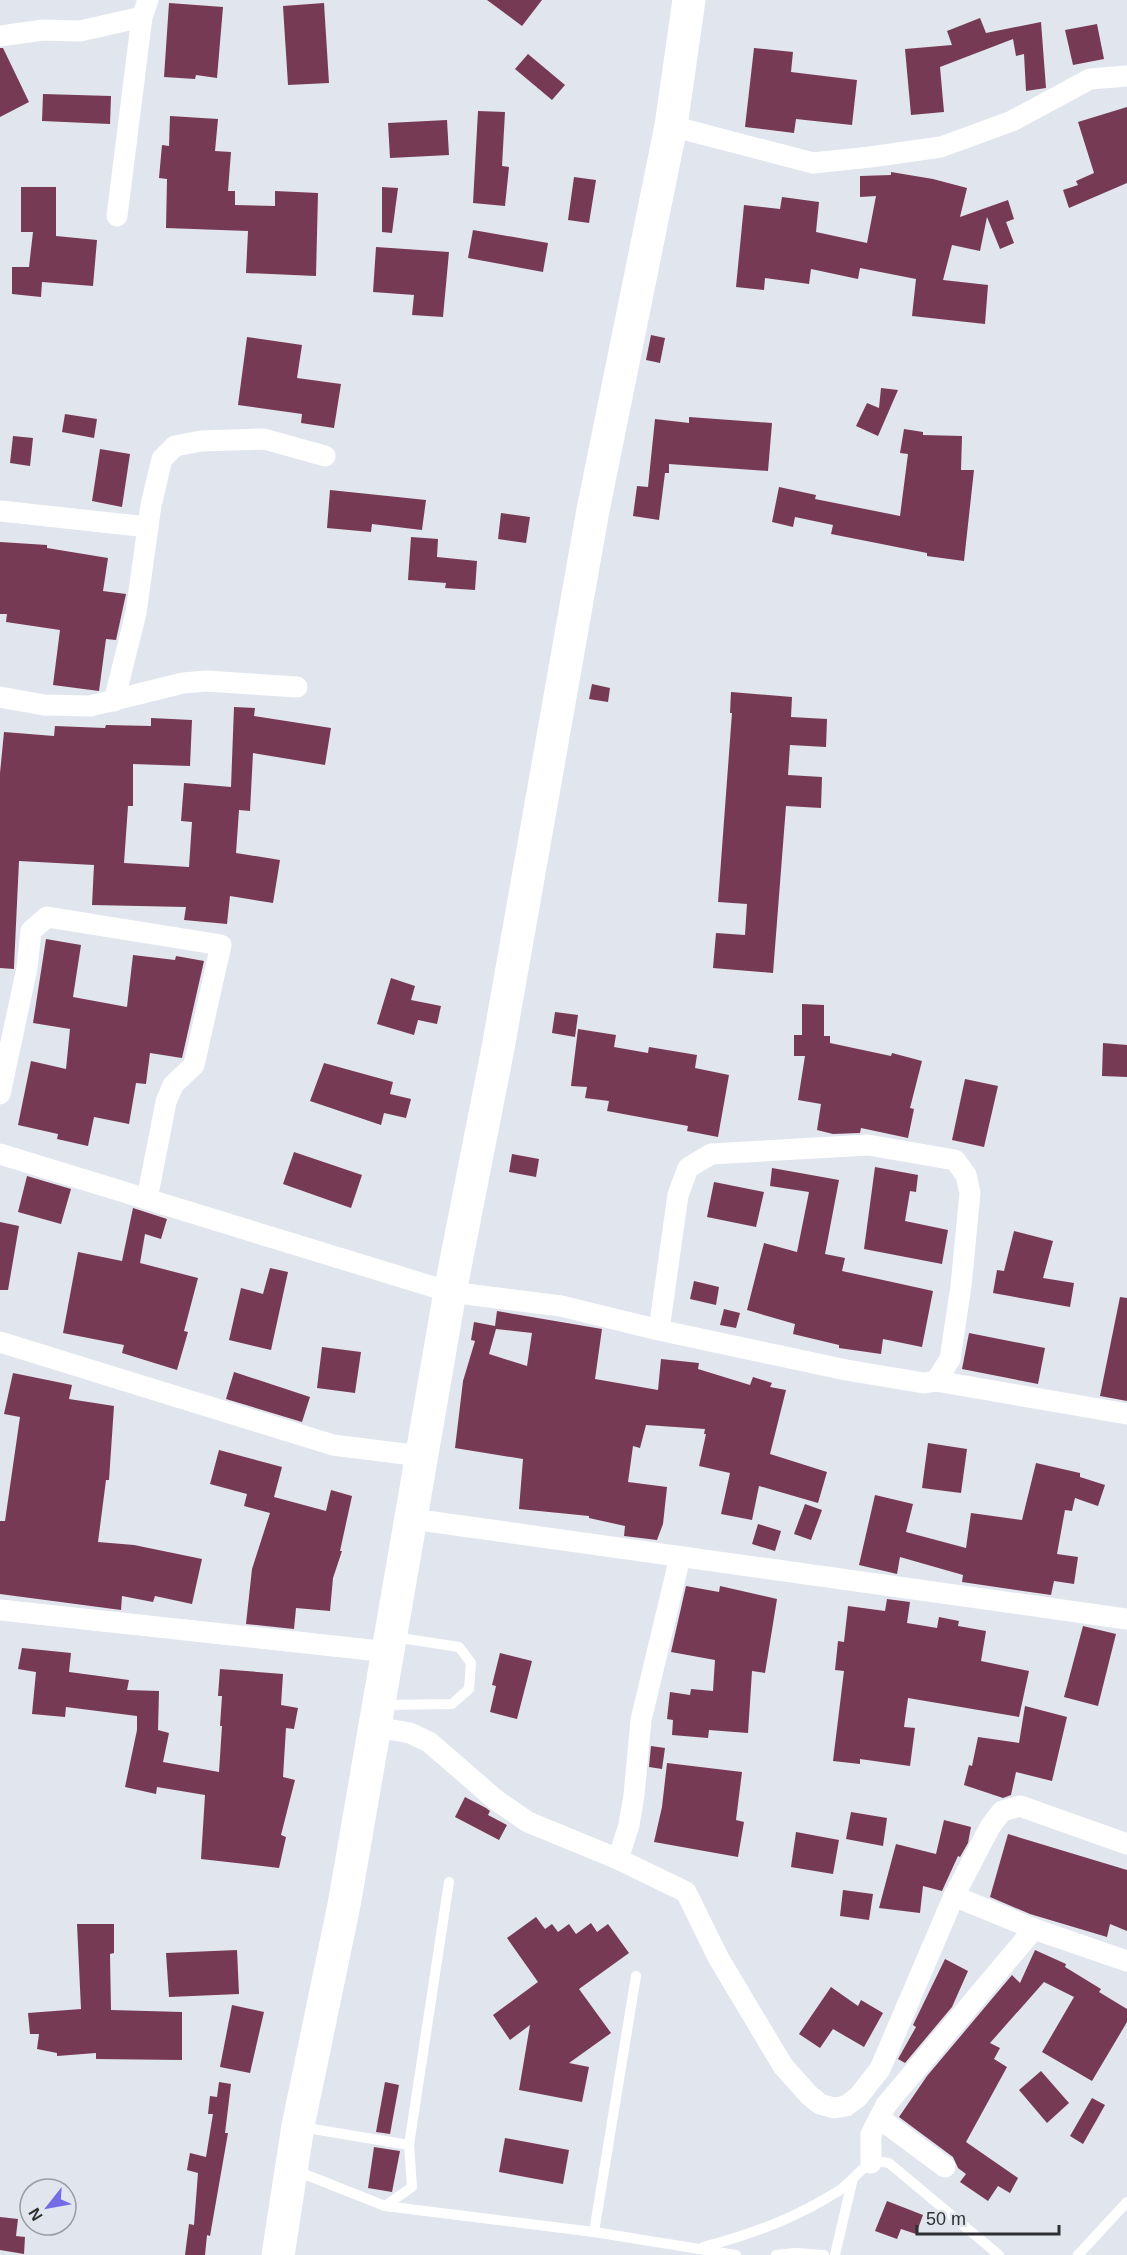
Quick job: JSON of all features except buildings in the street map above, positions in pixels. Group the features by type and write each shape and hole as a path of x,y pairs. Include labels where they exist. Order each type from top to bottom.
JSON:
{"main road":[{"path":"278,2255 298,2126 344,1905 450,1292 498,1048 593,510 671,126 689,0"}],"street":[{"path":"0,36 43,30 80,31 145,9 117,216"},
{"path":"671,126 813,163 870,157 941,147 1012,121 1090,79 1127,76"},
{"path":"114,701 136,613 148,527 162,459 175,446 201,441 264,439 325,456"},
{"path":"0,511 148,527"},
{"path":"0,697 44,705 90,706 174,685 206,681 297,687"},
{"path":"0,1094 25,980 31,931 47,917 221,945 194,1065 173,1085 166,1102 147,1199"},
{"path":"659,1330 678,1195 688,1168 711,1154 868,1145 907,1150 955,1160 966,1175 970,1193 961,1286 950,1359 936,1381"},
{"path":"0,1154 450,1292 561,1306 659,1330 902,1380 936,1381 1127,1414"},
{"path":"0,1342 333,1445 421,1456"},
{"path":"412,1519 1127,1619"},
{"path":"618,1858 629,1825 643,1711 680,1557"},
{"path":"0,1610 390,1644"},
{"path":"378,1716 429,1742 496,1800 528,1822 618,1858 686,1892 724,1969 783,2066 809,2095 820,2104 834,2108 846,2106 858,2097 880,2069 954,1896 990,1827 1002,1811 1020,1806 1127,1844"},
{"path":"954,1896 1034,1929 1127,1961"},
{"path":"871,2163 871,2134 886,2105 1034,1929"},
{"path":"879,2118 945,2168"}],"lane":[{"path":"378,1716 452,1704 469,1689 471,1663 459,1647 390,1644"},
{"path":"385,2206 412,2187 409,2145 449,1882"},
{"path":"594,2232 636,1976"},
{"path":"298,2126 409,2145"},
{"path":"835,2255 852,2182 862,2167 880,2161 889,2163 999,2255"},
{"path":"291,2169 385,2206 594,2232 736,2255"},
{"path":"698,2249 754,2233 788,2220 852,2182"},
{"path":"1078,2255 1127,2202"},
{"path":"776,2255 824,2255"}]}
